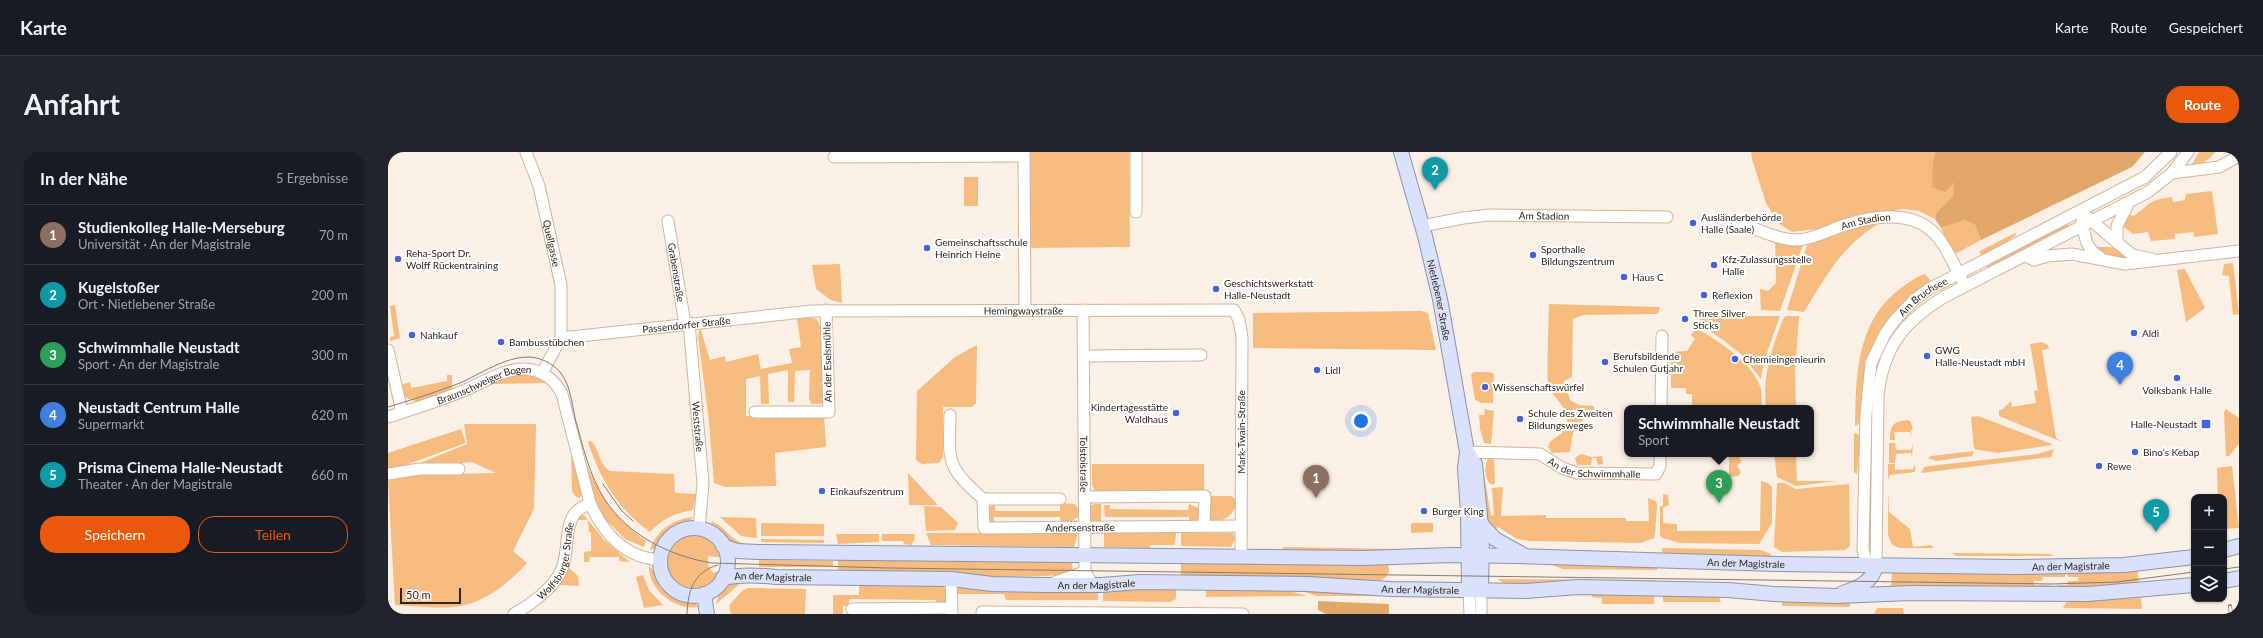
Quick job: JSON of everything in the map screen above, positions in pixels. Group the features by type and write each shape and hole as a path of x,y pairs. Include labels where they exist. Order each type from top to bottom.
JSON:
{"main road":[{"name":"Nietlebener Straße","path":"1401,152 1422,226 1444,316 1467,452 1464,468 1476,556"},
{"name":"Nietlebener Straße","path":"1467,452 1475,464 1481,524 1476,556"},
{"path":"1481,524 1498,542 1523,556"},
{"path":"699,529 715,536 723,546 728,562 723,578 714,589 704,594 688,596 672,588 662,574 660,560 663,549 671,537 686,530 699,529"},
{"name":"An der Magistrale","path":"723,546 737,551 758,552 1085,554 1364,558 1523,556 1872,569 2096,566 2138,564 2191,557"},
{"name":"An der Magistrale","path":"1475,589 1476,556"},
{"path":"1475,589 1481,571 1476,556"},
{"path":"1481,571 1498,562 1523,556"},
{"name":"An der Magistrale","path":"1872,569 1883,590 1896,593"},
{"name":"An der Magistrale","path":"1837,596 1861,585 1872,569"},
{"name":"An der Magistrale","path":"723,578 740,574 951,579 992,584 1093,585 1140,582 1307,584 1391,589 1475,589 1526,591 1578,587 1728,590 1774,594 1837,596 1896,593 2088,594 2191,585"},
{"path":"2227,580 2239,578"},
{"path":"704,594 707,614"}],"street":[{"name":"Quellgasse","path":"526,152 539,186 561,285 561,338"},
{"path":"1136,152 1136,212"},
{"name":"Am Bruchsee","path":"1872,569 1863,555 1867,401 1871,363 1885,334 1905,309 1929,289 2145,177 2171,152"},
{"name":"Am Bruchsee","path":"1872,569 1877,414 1882,369 1892,344 1914,318 1928,307 1965,286 2128,204 2155,187 2172,173 2188,152"},
{"path":"834,157 1024,154 1025,310"},
{"path":"2172,173 2218,167 2239,156"},
{"path":"2117,243 2116,226 2128,204"},
{"path":"2080,212 2087,224 2117,243 2132,255 2158,260"},
{"name":"Am Stadion","path":"1422,226 1463,218 1490,215 1667,217"},
{"name":"Am Stadion","path":"1737,221 1780,237 1799,240 1807,239 1854,222 1888,218 1913,219 1927,226 1941,241 1965,286"},
{"name":"Grabenstraße","path":"668,221 687,324"},
{"path":"2087,224 2086,243 2090,250 2104,260"},
{"path":"2025,256 2034,260 2048,256 2072,254 2125,264 2239,251"},
{"name":"An der Eselsmühle","path":"755,412 829,412 826,310"},
{"name":"Tolstoistraße","path":"1083,310 1085,572"},
{"name":"Hemingwaystraße","path":"812,311 1234,310"},
{"name":"Mark-Twain-Straße","path":"1234,310 1239,320 1242,337 1241,556"},
{"name":"Passendorfer Straße","path":"561,338 602,335 687,324 812,311"},
{"name":"Weststraße","path":"687,324 703,483 699,529"},
{"path":"1661,405 1662,336"},
{"name":"Braunschweiger Bogen","path":"388,417 463,391 517,369 527,369 542,373 561,338"},
{"path":"388,350 402,412"},
{"path":"1084,356 1201,355"},
{"path":"542,373 555,383 562,394 590,503 597,518 608,533 625,549 634,555 660,560"},
{"path":"950,415 949,456 952,466 963,480 983,499 1060,499"},
{"name":"An der Schwimmhalle","path":"1467,452 1540,454 1562,468 1577,473 1596,474 1656,474 1660,466 1660,457"},
{"path":"388,474 420,469 459,468"},
{"path":"1084,497 1205,496 1204,525"},
{"name":"Andersenstraße","path":"983,499 984,528 1204,525 1241,526"},
{"name":"Wolfsburger Straße","path":"514,614 552,584 560,574 566,558 570,523 575,512 590,503"},
{"path":"1045,585 1085,572 1093,585"},
{"path":"852,609 951,611 951,579"},
{"path":"1470,614 1475,589"},
{"path":"1475,589 1480,614"},
{"path":"982,612 1243,614"}],"shaded area":[{"path":"1024,152 1129,152 1130,247 1025,248"},
{"path":"1751,152 1935,152 1933,162 1954,181 1953,196 1937,212 1935,219 1919,211 1902,209 1836,222 1817,229 1792,232 1778,223 1766,203"},
{"path":"1935,152 2145,152 2132,167 1981,240 1975,225 1965,220 1941,228 1935,219 1937,212 1953,196 1954,182 1945,192 1932,187"},
{"path":"2199,152 2215,152 2205,162 2191,166"},
{"path":"964,177 978,177 978,206 964,206"},
{"path":"2212,191 2218,234 2194,237 2194,232 2175,234 2175,239 2151,241 2148,232 2133,234 2124,227 2123,222 2127,214 2134,216 2154,201 2172,197 2173,202 2185,200 2186,194"},
{"path":"1965,220 1975,225 1981,240 1953,255 1941,228"},
{"path":"1883,221 1869,230 1846,250 1829,272 1804,312 1787,310 1808,242 1832,233"},
{"path":"2075,224 1988,270 1986,265 2064,225"},
{"path":"2015,233 2016,235 1999,248 1981,257 1980,251"},
{"path":"1775,238 1804,242 1780,311 1761,310 1760,289 1768,291 1776,283"},
{"path":"2093,247 2115,247 2129,260 2108,255"},
{"path":"2233,263 2239,314 2233,315 2229,276 2222,275 2224,264"},
{"path":"840,264 842,303 831,300 816,289 812,265"},
{"path":"2185,269 2205,308 2186,322 2177,270"},
{"path":"1925,274 1932,282 1912,296 1896,311 1884,326 1876,341 1869,358 1865,377 1861,422 1855,426 1856,389 1861,353 1873,320 1883,305 1896,292 1914,279"},
{"path":"1549,304 1660,307 1658,314 1583,315 1573,319 1572,377 1564,381 1570,400 1579,405 1594,406 1594,413 1575,428 1570,452 1552,453 1548,447 1550,442 1563,432 1567,422 1567,416 1563,407 1549,388 1548,383"},
{"path":"395,305 400,338 390,341 390,337 394,336 390,306"},
{"path":"1421,311 1428,313 1436,350 1253,348 1253,313"},
{"path":"1702,315 1708,319 1707,323 1711,316 1780,316 1764,361 1761,379 1741,354 1698,323"},
{"path":"1786,316 1801,316 1799,317 1795,372 1796,405 1766,405 1765,385 1769,362 1783,319"},
{"path":"809,317 817,319 821,330 826,404 811,404 809,398 810,370 795,371 794,402 788,402 788,370 768,374 769,404 761,404 760,376 746,379 746,416 824,416 826,447 775,453 776,486 725,487 714,483 709,422 698,336 699,330 701,330 710,360 725,356 726,362 758,354 761,369 792,363 789,349 801,347 797,319"},
{"path":"1696,328 1734,353 1743,361 1757,379 1761,389 1762,405 1692,405 1692,394 1686,394 1686,388 1671,388 1671,352 1687,351 1695,339 1691,335"},
{"path":"2042,342 2048,345 2049,349 2042,350 2056,438 2062,442 1999,416 1999,410 2003,409 2011,401 2012,407 2036,403 2034,391 2038,390 2030,344"},
{"path":"977,345 976,403 972,407 943,407 943,457 939,463 922,464 916,460 917,391 955,357"},
{"path":"1474,372 1490,372 1494,374 1493,403 1482,403 1475,400 1471,375"},
{"path":"516,374 532,375 549,383 490,384"},
{"path":"447,375 452,375 452,389 441,395 428,400 414,401 403,395 401,385 410,382 411,388 447,381"},
{"path":"1484,409 1494,411 1491,444 1484,443 1480,429 1479,415 1485,415"},
{"path":"2226,409 2239,418 2239,444 2229,456 2226,456 2224,412"},
{"path":"1978,416 2052,445 1998,453 1974,449 1971,417"},
{"path":"1907,420 1910,421 1913,428 1911,431 1912,437 1910,432 1894,432 1895,440 1890,440 1891,428 1898,422"},
{"path":"464,424 536,424 534,509 513,551 527,563 512,578 494,592 475,602 454,607 439,608 395,605 388,481 413,475 496,473 472,462 405,469 467,444"},
{"path":"461,429 466,443 388,470 388,453"},
{"path":"1856,433 1861,437 1857,474 1854,472 1854,434"},
{"path":"1870,437 1872,437 1872,547 1868,547"},
{"path":"591,441 604,465 610,471 674,474 675,493 696,494 693,510 669,517 650,532 628,513 604,481 588,442"},
{"path":"1889,443 1895,443 1896,450 1911,450 1913,443 1912,458 1911,453 1896,454 1895,463 1889,463"},
{"path":"571,449 583,489 580,498 576,497 572,491"},
{"path":"2054,449 2051,457 1921,473 1924,467 1929,466 2038,454"},
{"path":"1974,451 1972,456 1936,461 1928,458 1931,456"},
{"path":"1581,454 1592,457 1602,456 1603,464 1598,465 1596,458 1592,458 1591,465 1577,465 1575,458"},
{"path":"1479,456 1481,456 1491,516 1494,515 1492,488 1503,487 1501,516 1546,515 1546,518 1626,518 1626,521 1649,521 1648,498 1656,501 1657,505 1654,538 1641,543 1530,541 1517,539 1498,527 1494,531 1484,516"},
{"path":"1774,457 1796,457 1797,481 1837,481 1796,486 1777,477"},
{"path":"1489,458 1494,460 1495,483 1492,485 1486,477 1485,468"},
{"path":"1729,458 1740,458 1741,462 1737,466 1741,472 1738,476 1731,477 1729,475"},
{"path":"585,461 609,506 616,515 646,541 644,547 625,539 608,522 603,520 595,502"},
{"path":"1092,464 1204,464 1204,492 1095,491 1092,485"},
{"path":"1888,464 1895,464 1895,470 1913,469 1915,464 1915,472 1890,475 1888,480"},
{"path":"2232,466 2239,528 2227,529 2227,494 2218,494 2217,468"},
{"path":"908,473 938,505 909,505"},
{"path":"1761,481 1768,483 1772,487 1772,523 1759,544 1680,543 1662,538 1660,535 1660,507 1663,506 1663,494 1668,495 1669,505 1663,508 1663,523 1677,524 1677,531 1760,531"},
{"path":"1777,483 1784,483 1796,489 1849,484 1850,546 1845,550 1782,552 1774,547"},
{"path":"1888,492 1889,512 1910,529 1913,547 1931,545 1934,548 1900,548 1892,545 1888,535"},
{"path":"1210,496 1231,496 1236,500 1232,513 1225,519 1210,522"},
{"path":"1060,503 1075,504 1078,508 1079,516 1071,522 1061,523 1060,517 994,517 994,523 990,522 987,517 989,507 995,504 995,511 1060,511"},
{"path":"1101,504 1101,523 1094,523 1090,520 1089,506"},
{"path":"1189,504 1199,508 1198,519 1194,523 1189,523 1189,517 1105,517 1104,505 1110,505 1110,509 1188,510"},
{"path":"924,506 941,507 958,523 955,530 926,531"},
{"path":"584,515 588,520 576,520 579,516"},
{"path":"693,517 689,523 668,536 658,547 650,550 661,531 679,520"},
{"path":"720,517 756,518 757,538 741,536"},
{"path":"588,520 604,540 630,562 619,561 619,557 590,557 589,562 584,562 584,552 591,551 591,532 589,532"},
{"path":"711,521 721,527 737,541 750,545 729,545 713,529"},
{"path":"761,523 824,524 824,536 761,536"},
{"path":"1411,523 1433,523 1433,532 1411,533"},
{"path":"689,532 701,533 712,538 720,546 724,558 708,556 708,565 713,573 723,570 715,582 705,589 694,591 683,590 673,584 666,576 663,565 666,551 672,541 678,536"},
{"path":"926,533 1075,533 1077,536 1074,547 931,545"},
{"path":"1104,533 1176,533 1175,545 1150,545 1150,548 1104,547"},
{"path":"1181,533 1233,533 1235,539 1231,547 1181,546"},
{"path":"836,534 879,534 879,542 838,544"},
{"path":"882,534 915,534 914,541 911,545 904,544 903,541 882,541"},
{"path":"761,539 824,540 824,543 761,542"},
{"path":"1283,547 1396,549 1397,551 1284,550"},
{"path":"1662,548 1760,550 1771,554 1771,557 1672,555 1662,552"},
{"path":"1951,553 2051,554 2054,556 1957,556"},
{"path":"838,555 1077,561 1078,563 1072,563 1073,572 1063,574 993,579 838,573"},
{"path":"759,560 833,561 833,567 759,567"},
{"path":"1181,560 1388,564 1389,571 1384,578 1374,583 1181,578"},
{"path":"1552,565 1657,566 1657,570 1563,569"},
{"path":"649,566 670,591 677,596 691,600 698,607 681,606 665,597 658,591 653,583"},
{"path":"568,567 578,576 579,586 558,585"},
{"path":"2137,568 2139,582 2134,582 2135,586 2057,589 2057,585 2068,585 2068,581 2078,581 2078,577 2068,577 2067,571"},
{"path":"1892,570 2065,571 2065,577 2043,577 2042,581 2034,581 2034,585 2050,585 2050,589 1891,587"},
{"path":"643,575 649,590 663,605 644,608 636,577"},
{"path":"1497,579 1656,580 1656,584 1508,586"},
{"path":"732,582 742,582 715,605 721,591"},
{"path":"859,585 943,586 947,599 946,603 936,606 936,600 849,599 849,606 843,606 843,614 833,614 833,595 859,595"},
{"path":"957,587 1004,591 1098,592 1098,600 1006,600 1004,594 955,594"},
{"path":"748,588 806,589 805,614 731,614 729,605 742,591"},
{"path":"1127,589 1176,589 1176,599 1170,602 1103,601 1103,592"},
{"path":"1206,590 1290,591 1307,596 1206,597"},
{"path":"1298,590 1429,596 1317,596"},
{"path":"1592,594 1654,596 1654,604 1602,604 1602,598 1592,597"},
{"path":"1663,594 1718,595 1721,602 1663,602"},
{"path":"2141,598 2142,609 2063,608 2067,601"},
{"path":"1318,601 1389,604 1389,614 1326,614 1318,610"},
{"path":"1782,601 1850,602 1850,607 1782,606"},
{"path":"1877,608 1903,608 1904,614 1874,614"}],"tram line":[{"path":"388,407 460,383 510,360 528,357 546,361 560,372 566,382 587,460 599,490 615,513 638,534 652,542 681,555 712,563 889,568 2052,584 2117,582 2191,572"},
{"path":"603,484 621,510 633,521"},
{"path":"687,614 691,590 697,578 703,572 718,565"},
{"path":"2227,569 2239,567"}],"railway":[{"path":"2230,606 2231,614"}],"place":[{"name":"Kugelstoßer","path":"1435,190"},
{"name":"Ausländerbehörde Halle (Saale)","path":"1693,223"},
{"name":"Gemeinschaftsschule Heinrich Heine","path":"927,248"},
{"name":"Sporthalle Bildungszentrum","path":"1533,255"},
{"name":"Reha-Sport Dr. Wolff Rückentraining","path":"398,259"},
{"name":"Kfz-Zulassungsstelle Halle","path":"1714,265"},
{"name":"Haus C","path":"1624,277"},
{"name":"Geschichtswerkstatt Halle-Neustadt","path":"1216,289"},
{"name":"Reflexion","path":"1704,295"},
{"name":"Three Silver Sticks","path":"1685,319"},
{"name":"Aldi","path":"2134,333"},
{"name":"Nahkauf","path":"412,335"},
{"name":"Bambusstübchen","path":"501,342"},
{"name":"GWG Halle-Neustadt mbH","path":"1927,356"},
{"name":"Chemieingenieurin","path":"1735,359"},
{"name":"Berufsbildende Schulen Gutjahr","path":"1605,362"},
{"name":"Lidl","path":"1317,370"},
{"name":"Volksbank Halle","path":"2177,378"},
{"name":"Neustadt Centrum Halle","path":"2120,385"},
{"name":"Wissenschaftswürfel","path":"1485,387"},
{"name":"Kindertagesstätte Waldhaus","path":"1176,413"},
{"name":"Schule des Zweiten Bildungsweges","path":"1520,419"},
{"name":"Halle-Neustadt","path":"2206,424"},
{"name":"Bino’s Kebap","path":"2135,452"},
{"name":"Rewe","path":"2099,466"},
{"name":"Einkaufszentrum","path":"822,491"},
{"name":"Studienkolleg Halle-Merseburg","path":"1316,498"},
{"name":"Schwimmhalle Neustadt","path":"1719,503"},
{"name":"Burger King","path":"1424,511"},
{"name":"Prisma Cinema Halle-Neustadt","path":"2156,532"}]}
